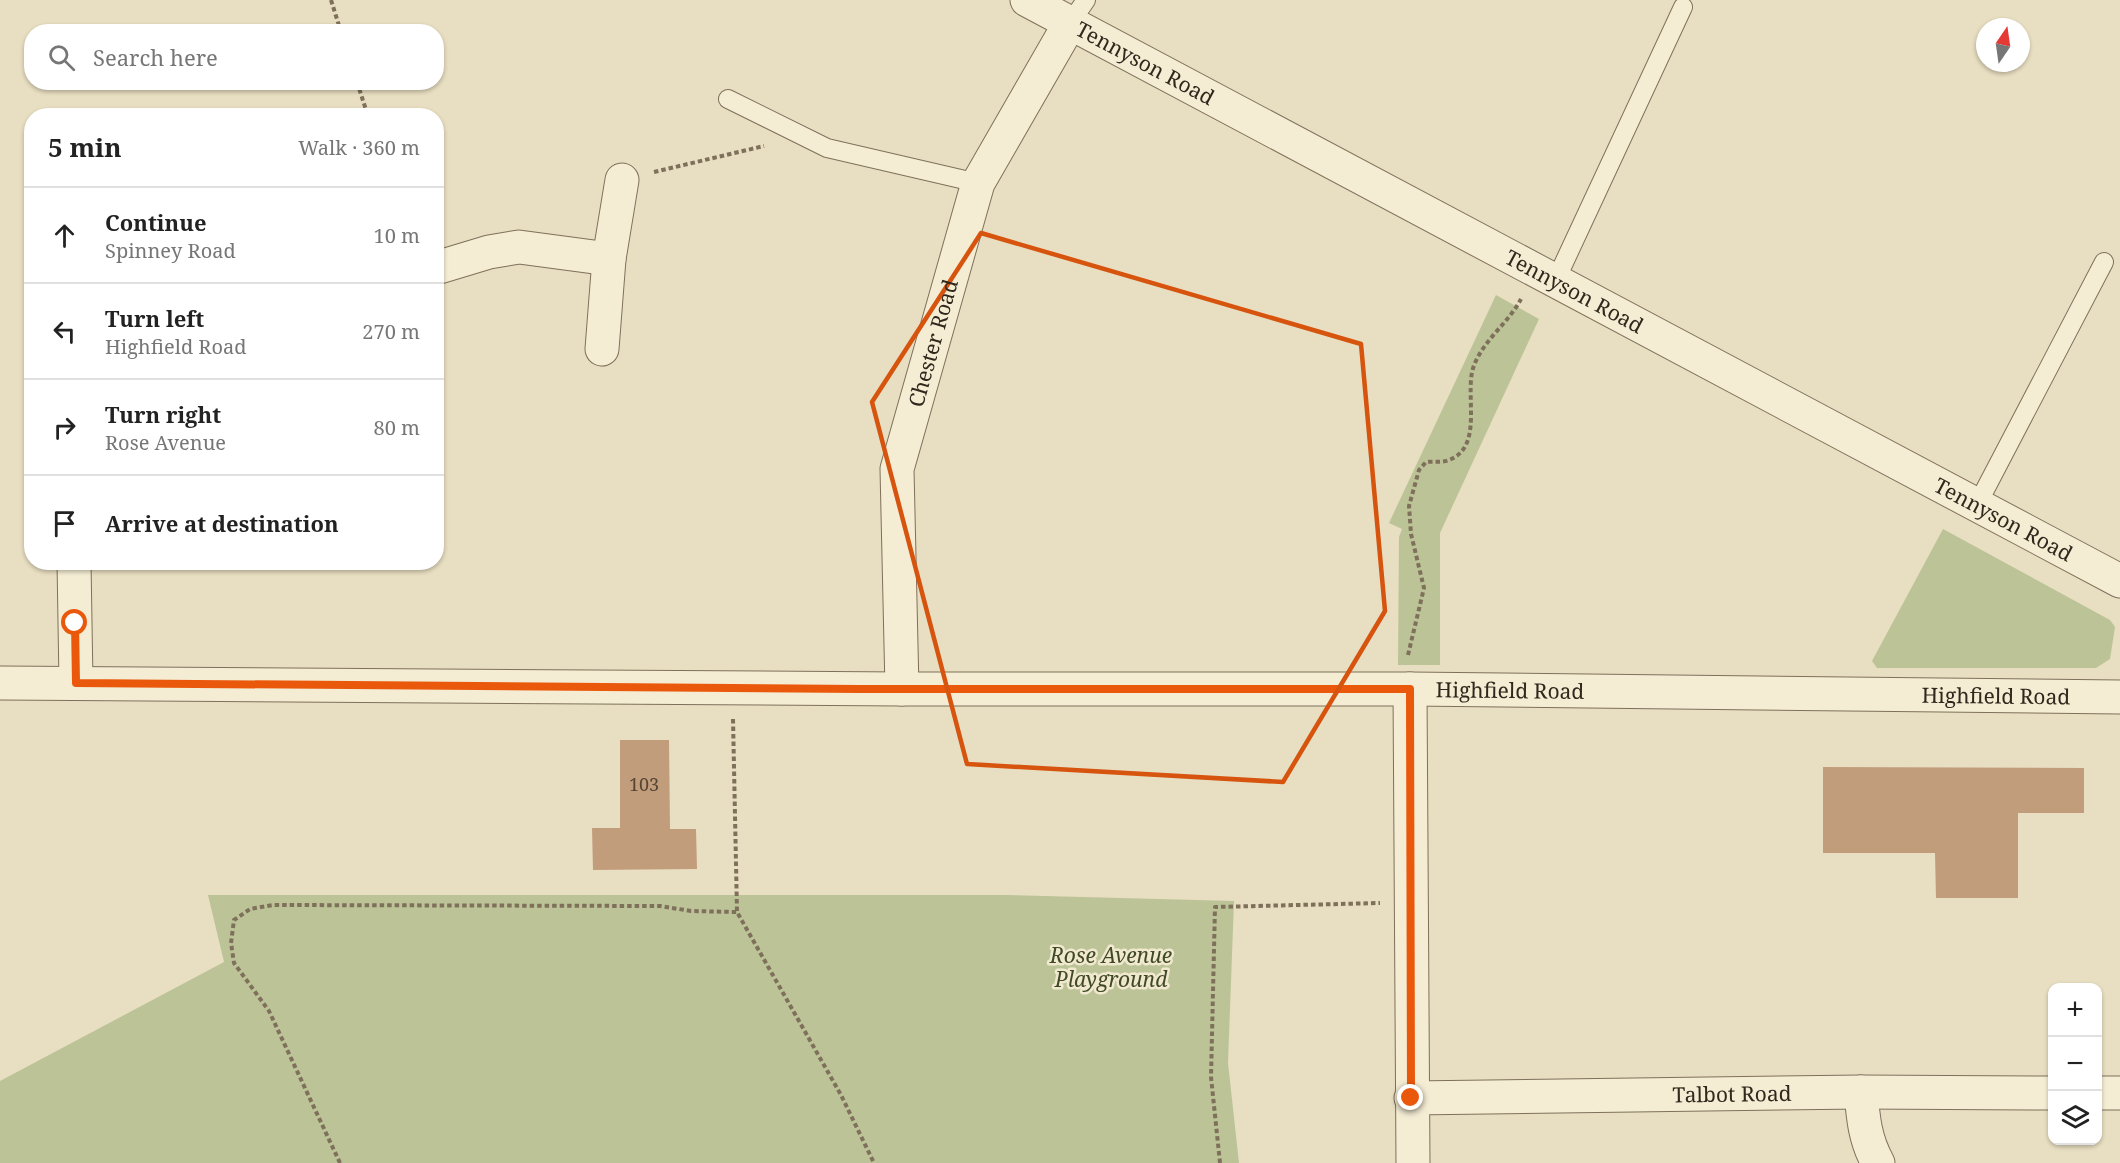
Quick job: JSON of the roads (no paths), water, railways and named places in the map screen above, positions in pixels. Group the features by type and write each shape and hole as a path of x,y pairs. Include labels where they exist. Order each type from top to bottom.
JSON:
{"street":[{"name":"Tennyson Road","path":"1027,0 1078,11 1545,277 2120,581"},
{"name":"Chester Road","path":"902,689 897,469 978,183 1078,11"},
{"path":"602,349 609,259 622,180"},
{"path":"444,266 489,252 519,248 609,259"},
{"path":"74,570 76,683"},
{"name":"Highfield Road","path":"0,683 902,689 1410,689 2120,696"},
{"path":"1410,689 1413,1163"},
{"path":"1862,1092 1864,1129 1868,1145 1878,1163"},
{"name":"Talbot Road","path":"1411,1098 1862,1092 2048,1093"},
{"path":"2102,1093 2120,1093"}],"lane":[{"path":"1545,277 1683,7"},
{"path":"728,99 827,148 978,183"},
{"path":"1977,505 2104,262"}],"park label":[{"name":"Rose Avenue Playground","path":"1111,967"}]}
